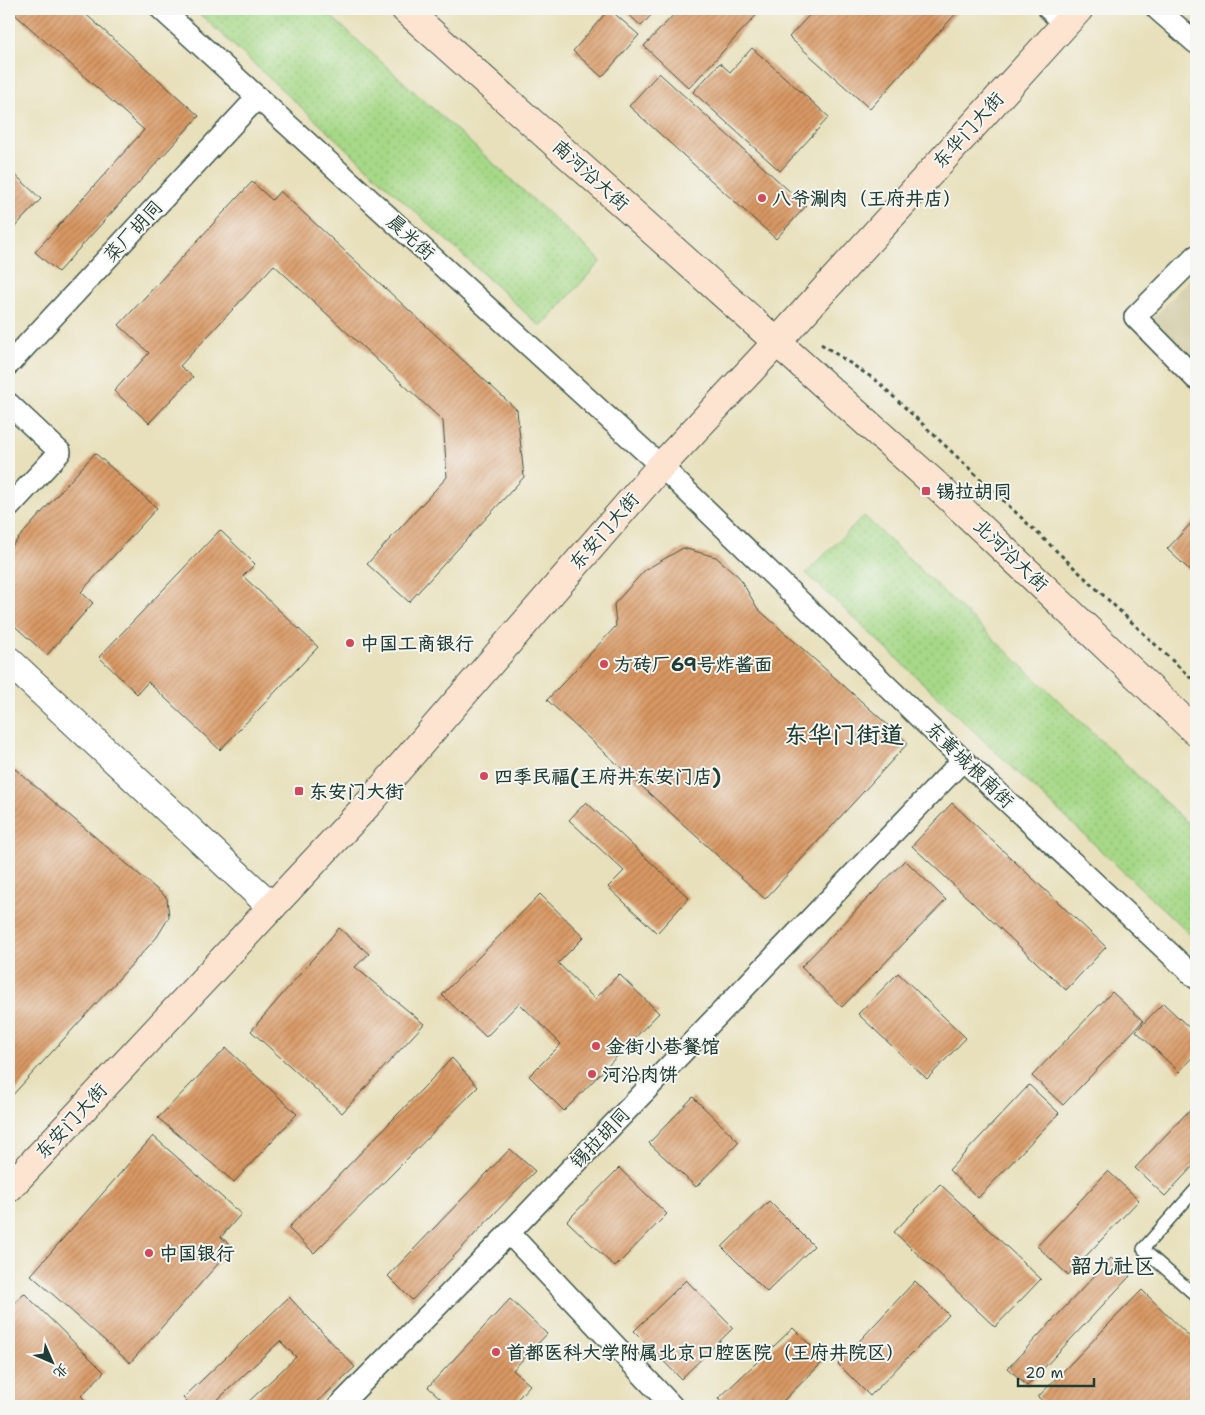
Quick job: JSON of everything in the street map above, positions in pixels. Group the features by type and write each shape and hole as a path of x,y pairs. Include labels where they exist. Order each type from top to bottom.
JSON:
{"main road":[{"name":"南河沿大街","path":"405,9 778,342"},
{"name":"东华门大街","path":"778,342 1064,14"},
{"name":"东安门大街","path":"9,1188 370,802 661,466 778,342"},
{"name":"北河沿大街","path":"778,342 934,483 1196,732"}],"street":[{"name":"晨光街","path":"161,9 661,466"},
{"path":"1157,9 1196,43"},
{"name":"菜厂胡同","path":"9,364 258,97"},
{"path":"1196,256 1135,317 1196,378"},
{"path":"9,404 60,452 9,507"},
{"name":"东黄城根南街","path":"661,466 964,760 1196,978"},
{"path":"9,661 272,907"},
{"name":"锡拉胡同","path":"339,1406 509,1233 964,760"},
{"path":"509,1233 672,1406"}],"lane":[{"path":"1196,1188 1143,1249 1196,1296"}],"path":[{"path":"778,342 821,344 877,381 1196,683"}],"shaded area":[{"path":"1196,272 1196,362 1153,319"}],"green space":[{"path":"194,9 323,9 601,261 541,327"},
{"path":"864,516 1196,831 1196,940 806,573"}],"building":[{"path":"9,9 80,9 199,116 58,272 35,252 144,130"},
{"path":"609,9 639,35 602,77 573,51"},
{"path":"623,9 657,9 641,26"},
{"path":"679,9 762,9 689,88 644,46"},
{"path":"815,9 960,9 870,109 789,37"},
{"path":"752,48 829,117 780,171 693,92 720,63 730,72"},
{"path":"659,73 806,206 776,239 629,106"},
{"path":"9,169 41,199 10,232 9,231"},
{"path":"252,182 272,200 280,191 517,410 524,477 409,602 367,564 447,477 443,421 274,265 180,366 193,377 149,423 114,391 149,353 119,325"},
{"path":"95,453 157,508 81,592 93,603 47,655 9,621 9,549"},
{"path":"1196,518 1196,576 1167,549"},
{"path":"220,530 255,564 243,576 318,647 220,750 148,682 137,694 99,657"},
{"path":"683,548 716,557 739,577 758,609 908,743 765,899 547,700 616,626 614,604 645,570"},
{"path":"15,769 167,898 169,917 157,937 9,1099 9,776"},
{"path":"586,802 689,898 657,933 608,887 624,871 569,820"},
{"path":"952,803 1106,947 1066,990 912,846"},
{"path":"905,860 946,900 842,1007 801,967"},
{"path":"540,894 584,937 558,963 595,999 619,974 659,1013 564,1111 529,1076 561,1044 519,1003 486,1037 442,995"},
{"path":"339,928 369,954 355,967 424,1024 342,1113 251,1031"},
{"path":"898,973 966,1038 927,1079 858,1014"},
{"path":"1112,992 1143,1021 1063,1105 1032,1076"},
{"path":"1163,1003 1196,1034 1196,1053 1179,1072 1136,1031"},
{"path":"226,1048 297,1114 234,1182 158,1118"},
{"path":"452,1058 478,1087 314,1253 288,1228"},
{"path":"1029,1085 1059,1113 978,1198 949,1170"},
{"path":"693,1097 739,1142 696,1187 649,1143"},
{"path":"1196,1103 1196,1163 1165,1196 1135,1168"},
{"path":"153,1136 241,1214 221,1237 233,1247 130,1363 31,1275"},
{"path":"510,1149 535,1171 412,1300 388,1276"},
{"path":"619,1168 667,1214 615,1267 567,1221"},
{"path":"1108,1171 1139,1200 1068,1275 1037,1246"},
{"path":"940,1184 1041,1279 995,1327 894,1232"},
{"path":"769,1201 814,1246 767,1292 722,1247"},
{"path":"1111,1258 1130,1276 1027,1386 1008,1368"},
{"path":"686,1280 733,1328 681,1379 634,1331"},
{"path":"915,1281 949,1315 870,1396 838,1364"},
{"path":"1142,1290 1196,1343 1196,1406 1048,1406 1038,1397"},
{"path":"24,1293 104,1372 81,1396 91,1406 9,1406 9,1309"},
{"path":"289,1297 355,1367 313,1406 244,1406 296,1357 280,1341 211,1406 191,1406 183,1398"},
{"name":"首都医科大学附属北京口腔医院（王府井院区）","path":"510,1299 547,1334 513,1370 530,1385 513,1404 516,1406 449,1406 428,1387"},
{"path":"793,1328 825,1360 778,1406 725,1406 718,1399"}],"place":[{"name":"八爷涮肉（王府井店）","path":"762,198"},
{"name":"锡拉胡同","path":"926,491"},
{"name":"中国工商银行","path":"350,643"},
{"name":"方砖厂69号炸酱面","path":"604,664"},
{"name":"四季民福(王府井东安门店)","path":"484,776"},
{"name":"东安门大街","path":"299,791"},
{"name":"金街小巷餐馆","path":"596,1046"},
{"name":"河沿肉饼","path":"592,1074"},
{"name":"中国银行","path":"149,1253"},
{"name":"首都医科大学附属北京口腔医院（王府井院区）","path":"496,1352"}],"district":[{"name":"东华门街道","path":"844,735"},
{"name":"韶九社区","path":"1113,1266"}]}
